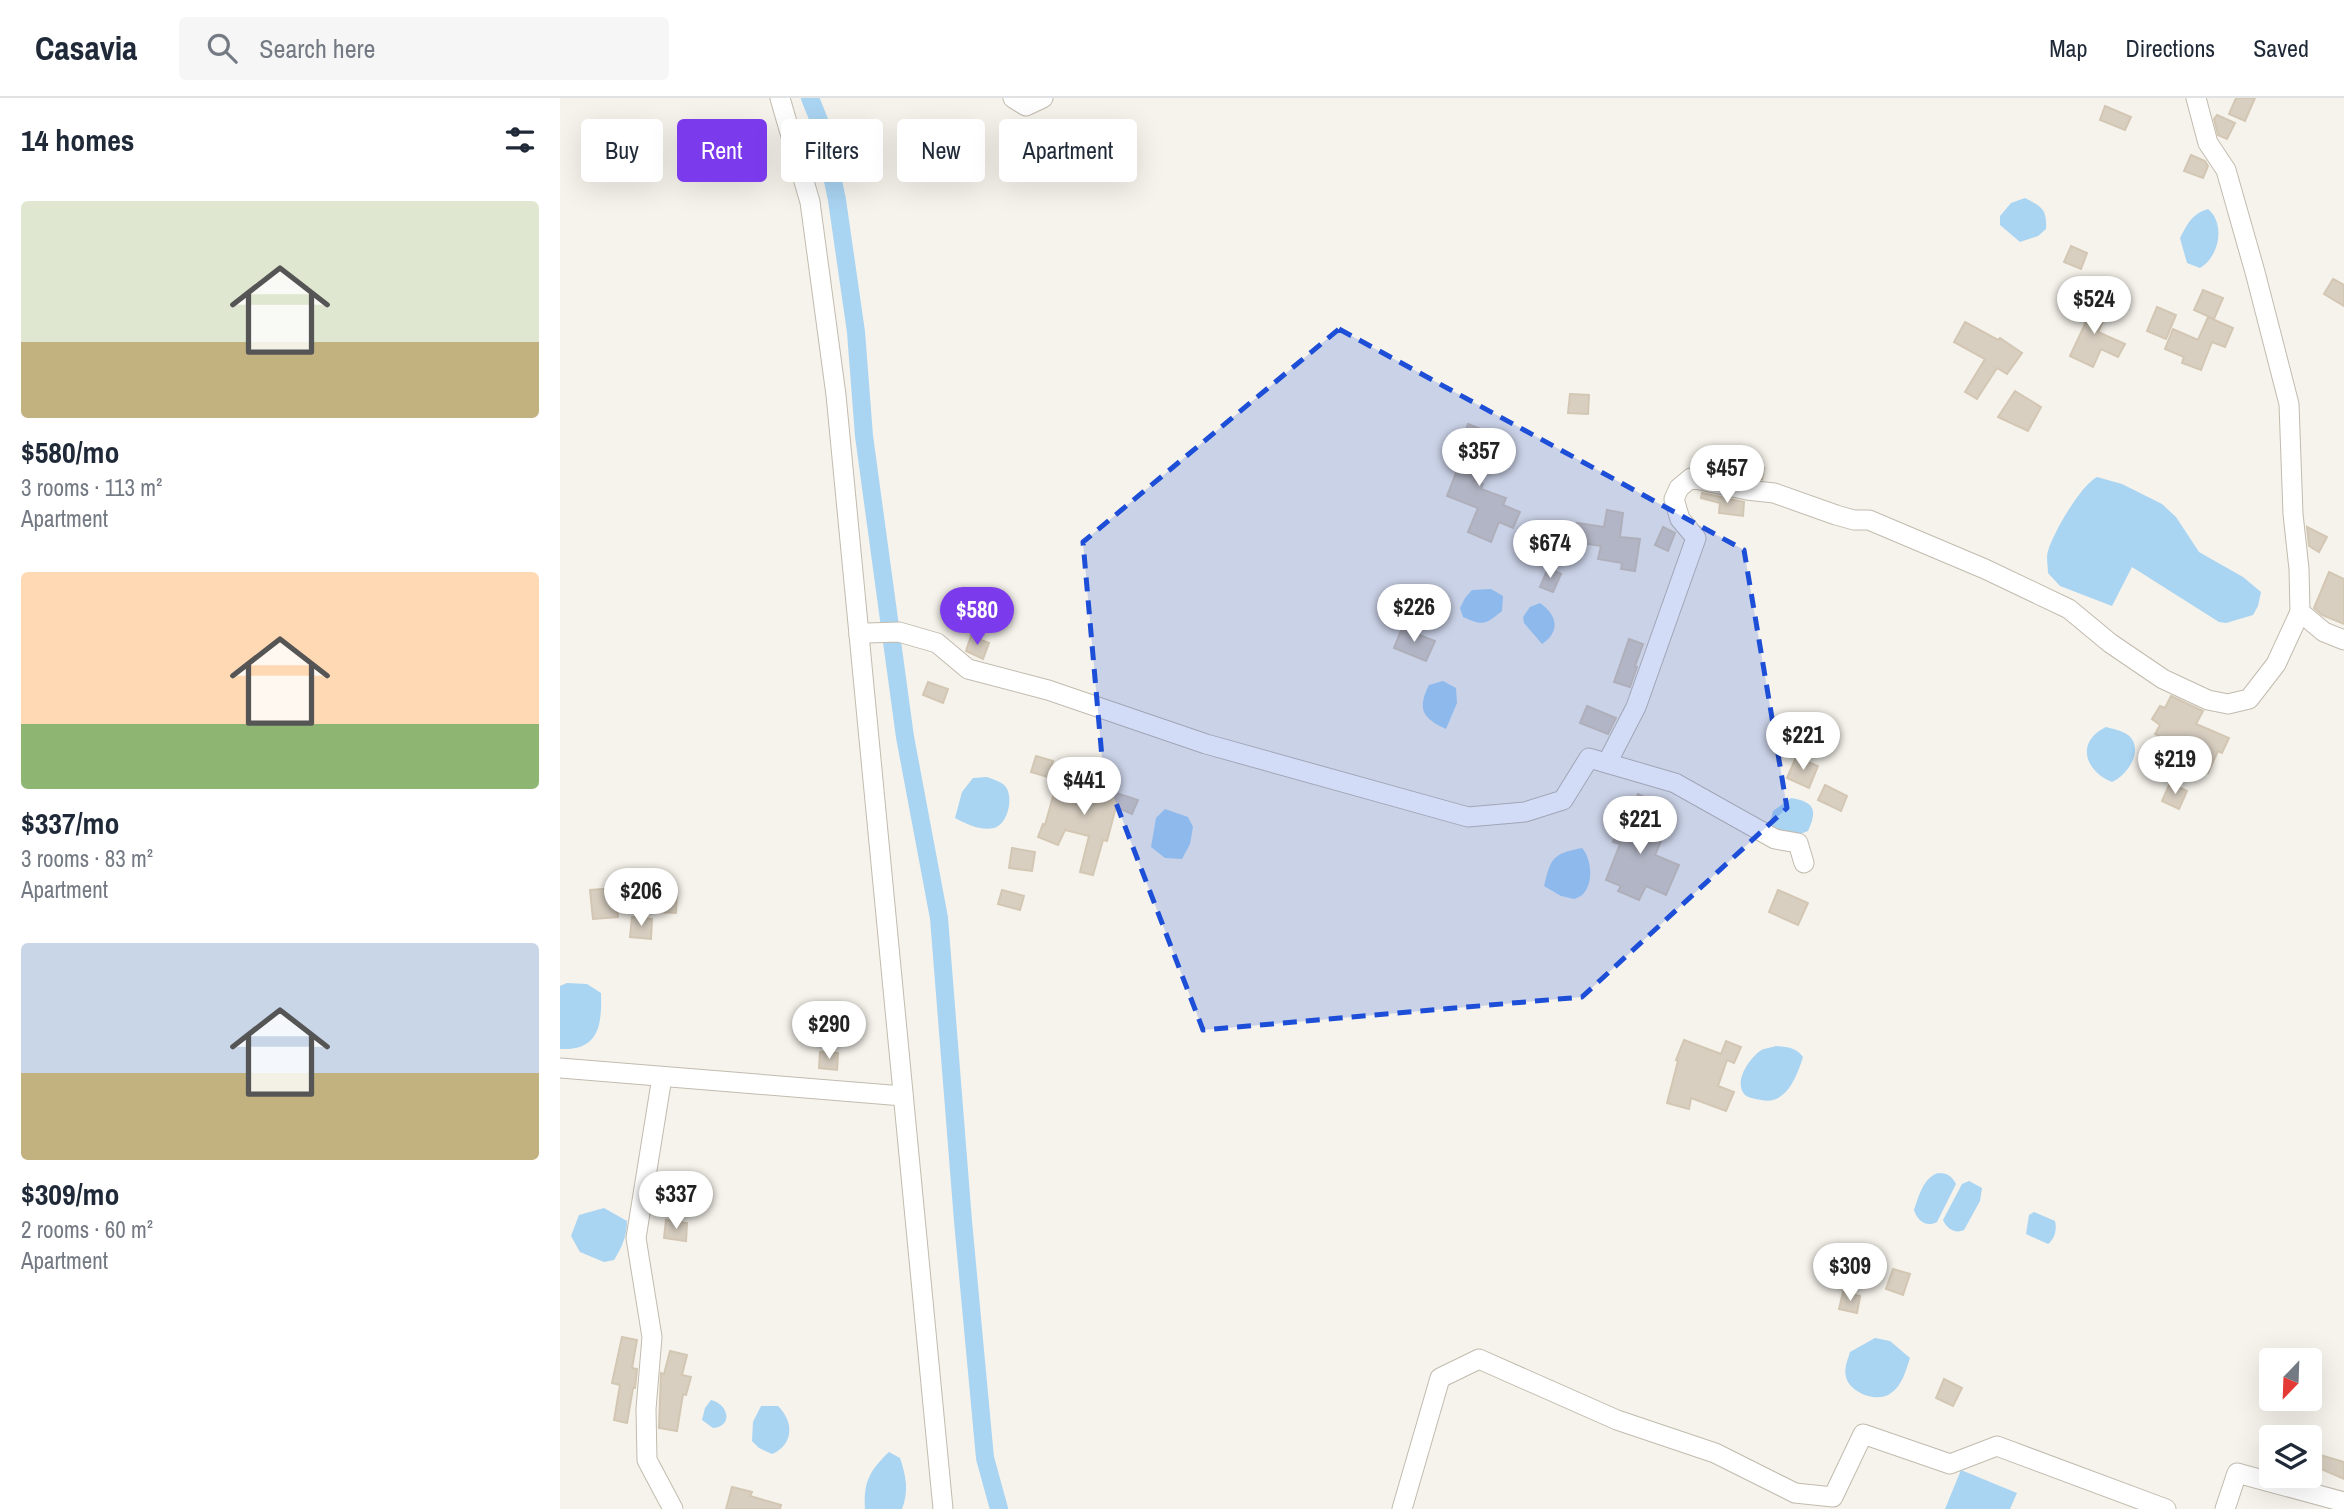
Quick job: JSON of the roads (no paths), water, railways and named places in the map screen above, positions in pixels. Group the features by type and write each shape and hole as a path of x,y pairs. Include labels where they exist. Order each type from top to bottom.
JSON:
{"street":[{"path":"780,98 810,202 836,395 863,634 903,1096 943,1509"},
{"path":"1013,98 1026,106 1043,98"},
{"path":"1607,763 1636,707 1696,538 1680,519 1674,499 1679,488 1691,478 1747,491 1774,493 1836,516 1869,520 2068,609 2110,643 2162,678 2216,702 2228,704 2249,699 2276,664 2300,612 2293,514 2292,443 2285,383 2226,170 2208,143 2196,98"},
{"path":"2300,612 2325,632 2344,640"},
{"path":"863,634 899,632 937,643 968,669 1048,690 1206,744 1468,817 1525,812 1563,800 1589,758 1675,783 1775,839 1798,843 1804,863"},
{"path":"560,1068 903,1096"},
{"path":"662,1077 636,1238 652,1337 646,1409 647,1460 673,1509"},
{"path":"1402,1509 1440,1378 1479,1359 1617,1420 1715,1453 1795,1493 1833,1497 1863,1434 1950,1464 1997,1446 2166,1509"},
{"path":"2225,1509 2237,1473 2344,1502"}],"water":[{"path":"2025,198 2042,209 2046,217 2046,229 2038,236 2020,242 2000,225 2000,216 2011,203"},
{"path":"2208,209 2217,223 2218,240 2212,256 2200,268 2187,263 2180,238 2191,220"},
{"path":"2097,477 2122,484 2162,504 2176,517 2199,552 2243,577 2261,592 2253,615 2226,623 2219,622 2132,567 2112,606 2060,586 2048,573 2048,551 2068,510 2083,489"},
{"path":"1491,589 1503,596 1502,611 1484,623 1463,617 1460,608 1472,590"},
{"path":"1540,603 1550,613 1554,623 1552,634 1542,644 1524,623 1523,617 1530,607"},
{"path":"1443,681 1456,688 1457,703 1446,729 1427,717 1423,707 1429,685"},
{"path":"2106,727 2128,735 2135,747 2129,768 2112,782 2095,771 2087,756 2090,740"},
{"path":"987,777 1007,788 1009,808 999,825 984,829 955,818 962,792 973,778"},
{"path":"1791,798 1809,804 1813,812 1808,831 1792,837 1769,827 1773,811"},
{"path":"1165,809 1188,817 1193,827 1190,844 1182,859 1165,858 1151,847 1156,818"},
{"path":"1582,848 1588,858 1590,870 1589,882 1583,894 1574,899 1561,896 1544,886 1554,859"},
{"path":"567,983 587,984 601,993 600,1016 596,1034 590,1041 583,1046 560,1049 560,986"},
{"path":"1776,1046 1794,1049 1803,1057 1794,1081 1784,1094 1770,1101 1745,1095 1741,1084 1747,1065 1760,1051"},
{"path":"1938,1173 1949,1176 1956,1184 1937,1222 1926,1223 1917,1217 1914,1210 1925,1183"},
{"path":"1969,1181 1982,1188 1980,1201 1964,1230 1954,1231 1943,1220 1962,1184"},
{"path":"604,1208 627,1221 625,1237 617,1255 614,1260 604,1262 580,1252 571,1236 579,1215"},
{"path":"2034,1212 2055,1221 2055,1234 2048,1244 2026,1234 2029,1215"},
{"path":"1875,1338 1890,1341 1910,1358 1898,1386 1891,1393 1880,1397 1860,1393 1850,1385 1845,1373 1850,1352"},
{"path":"711,1400 725,1410 726,1415 724,1423 713,1428 702,1420 705,1408"},
{"path":"761,1406 778,1406 789,1426 788,1439 772,1454 752,1441 753,1422"},
{"path":"889,1452 900,1458 904,1471 906,1490 902,1509 865,1509 865,1491 869,1477"},
{"path":"1961,1470 2017,1493 2010,1509 1945,1509"}],"waterway":[{"path":"810,98 822,128 837,200 856,332 864,436 905,737 939,918 985,1458 999,1509"}]}
